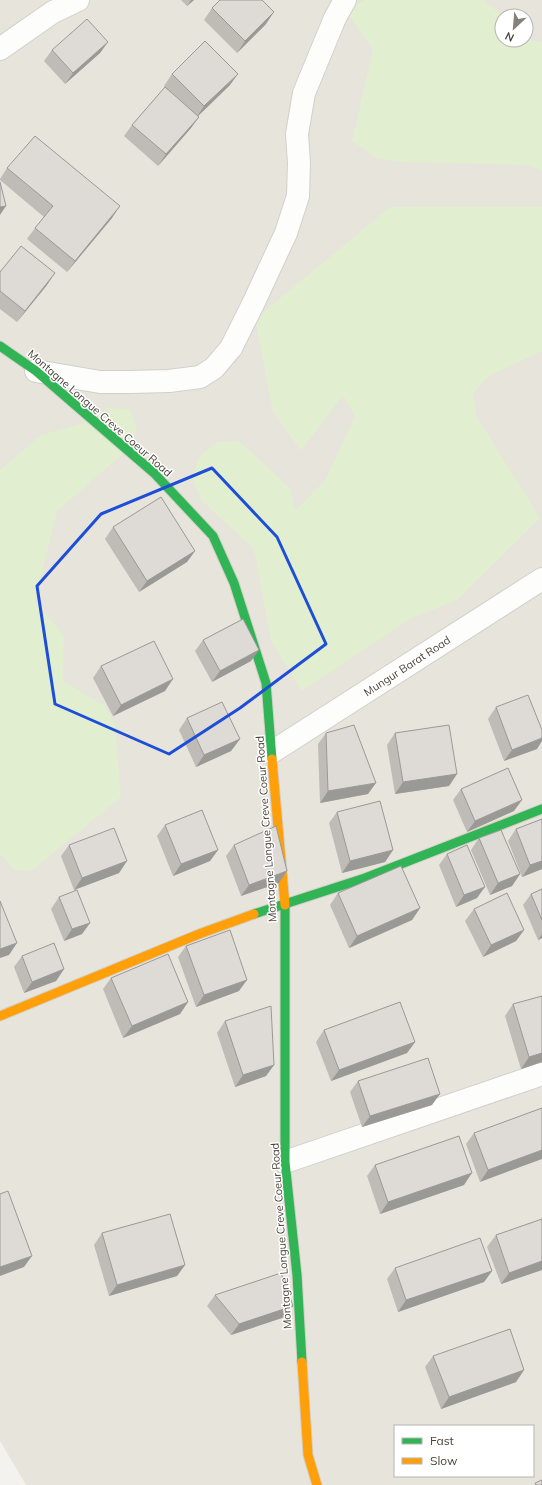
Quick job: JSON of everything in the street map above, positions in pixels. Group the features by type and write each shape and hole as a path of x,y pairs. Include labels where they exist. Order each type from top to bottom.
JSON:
{"main road":[{"name":"Montagne Longue Creve Coeur Road","path":"0,346 36,371 154,473 213,536 234,583 266,683 285,904 285,1162 297,1275 308,1455 317,1485"},
{"path":"0,1016 199,934 260,912 365,878 542,810"}],"street":[{"path":"0,49 53,12 78,0"},
{"path":"36,371 100,382 169,381 200,377 214,368 231,348 286,233 298,196 299,163 297,134 304,93 334,18 345,0"},
{"name":"Mungur Barat Road","path":"272,752 542,580"},
{"path":"285,1162 542,1074"}],"highlighted area":[{"path":"212,468 277,537 326,644 240,708 169,754 55,704 37,586 101,514"}],"shaded area":[{"path":"0,0 542,0 542,1485 26,1485 0,1441"}],"green space":[{"path":"364,0 484,0 494,8 494,48 534,48 534,41 542,42 542,171 527,165 402,162 378,159 352,141 373,49 346,12"},
{"path":"390,207 542,207 542,351 489,376 473,393 477,417 540,518 457,600 410,619 302,691 271,641 254,549 201,500 192,478 199,457 217,442 239,441 290,488 295,511 326,479 355,416 343,395 301,451 273,412 255,319"},
{"path":"107,408 130,409 137,430 126,451 57,511 35,601 64,636 63,681 105,706 115,725 121,797 30,872 14,869 0,854 0,470 41,435 88,422"}],"building":[{"path":"220,0 262,0 274,12 245,41 212,8"},
{"path":"87,19 108,42 73,73 52,50"},
{"path":"205,41 238,74 204,106 172,74"},
{"path":"165,87 199,117 166,154 132,125"},
{"path":"35,136 120,206 75,261 35,228 53,206 7,168"},
{"path":"0,182 6,206 0,207"},
{"path":"21,246 55,273 25,311 0,291 0,272"},
{"path":"161,497 195,551 147,581 113,527"},
{"path":"243,619 259,650 220,671 203,640"},
{"path":"154,641 173,679 121,705 101,666"},
{"path":"528,695 542,730 542,738 512,750 496,707"},
{"path":"222,702 240,739 204,755 187,718"},
{"path":"354,725 376,783 328,791 326,733"},
{"path":"449,725 457,774 403,782 395,733"},
{"path":"508,768 522,800 475,821 461,789"},
{"path":"380,801 393,850 350,861 337,812"},
{"path":"202,810 218,850 181,864 165,825"},
{"path":"542,819 542,861 530,865 516,829"},
{"path":"276,826 287,871 249,885 234,845"},
{"path":"114,828 127,861 82,878 69,845"},
{"path":"501,830 520,874 498,883 479,838"},
{"path":"467,845 485,887 464,895 447,854"},
{"path":"401,866 420,908 357,936 338,893"},
{"path":"542,889 542,920 531,894"},
{"path":"77,890 90,923 72,929 59,897"},
{"path":"507,893 524,930 491,945 474,909"},
{"path":"0,901 17,943 0,949"},
{"path":"230,930 247,980 204,995 186,946"},
{"path":"54,943 64,969 32,982 22,956"},
{"path":"168,954 188,1002 132,1026 111,978"},
{"path":"542,996 542,1053 529,1057 513,1004"},
{"path":"400,1002 415,1042 339,1070 324,1030"},
{"path":"271,1006 274,1065 243,1075 225,1021"},
{"path":"428,1058 440,1094 370,1116 358,1081"},
{"path":"542,1108 542,1150 488,1170 474,1133"},
{"path":"459,1136 472,1173 388,1202 375,1165"},
{"path":"8,1191 32,1256 0,1267 0,1194"},
{"path":"170,1214 185,1265 117,1285 102,1233"},
{"path":"542,1219 542,1261 509,1273 496,1235"},
{"path":"480,1238 492,1271 406,1300 395,1268"},
{"path":"281,1273 293,1306 239,1324 215,1295"},
{"path":"510,1329 524,1370 449,1397 433,1356"},
{"path":"542,1480 542,1485 536,1485 535,1483"}],"traffic: fast":[{"path":"0,346 36,371 154,473 213,536 234,583 266,683 272,759"},
{"path":"254,914 365,878 542,809"},
{"path":"285,905 285,1162 297,1275 302,1362"}],"traffic: slow":[{"path":"272,759 285,905"},
{"path":"0,1016 199,934 254,914"},
{"path":"302,1362 308,1455 317,1485"}]}
